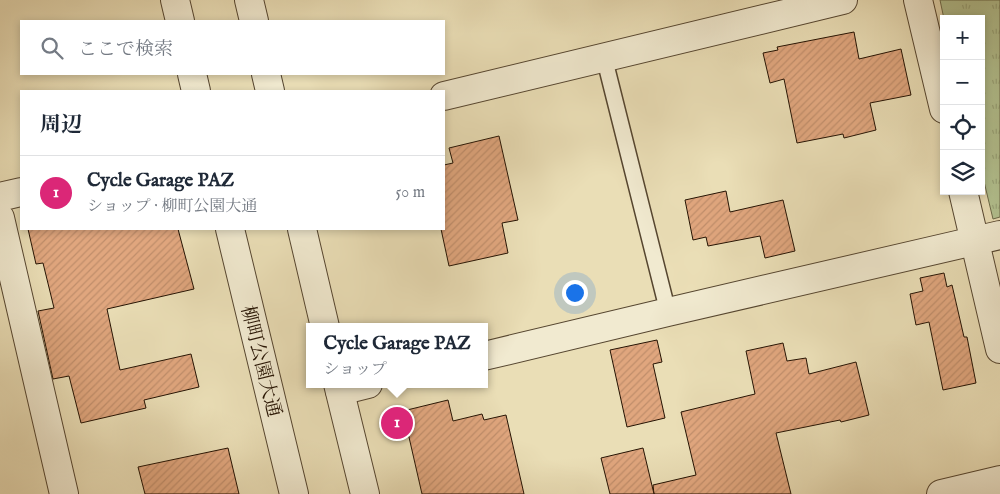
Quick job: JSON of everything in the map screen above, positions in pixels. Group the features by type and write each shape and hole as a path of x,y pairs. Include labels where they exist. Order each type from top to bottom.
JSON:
{"street":[{"path":"175,0 180,20"},
{"path":"249,0 254,20"},
{"path":"445,96 843,0"},
{"path":"918,0 943,105"},
{"path":"192,75 196,90"},
{"path":"266,75 270,90"},
{"path":"0,197 20,192"},
{"path":"965,195 987,238 1000,350"},
{"path":"0,218 64,494"},
{"name":"柳町公園大通","path":"230,230 294,494"},
{"path":"302,230 324,323"},
{"path":"488,355 987,238"},
{"path":"339,388 365,494"},
{"path":"941,494 1000,480"}],"lane":[{"path":"604,57 668,312"}],"green space":[{"path":"940,0 1000,0 1000,217 993,219 985,186 985,15 943,15"}],"building":[{"path":"854,32 859,59 901,49 911,95 870,103 876,130 844,138 843,134 797,143 784,79 770,83 763,53 778,50 777,47"},
{"path":"499,136 518,220 502,223 508,253 449,266 441,230 445,230 445,165 453,163 449,148"},
{"path":"726,191 730,212 783,200 795,251 765,258 760,236 708,246 706,237 693,240 685,200"},
{"path":"28,230 178,230 194,289 107,309 120,370 191,354 199,387 144,400 146,408 81,423 69,376 53,379 38,311 54,308 43,263 36,264"},
{"path":"944,273 947,287 952,285 964,337 967,337 976,383 943,390 929,322 916,325 910,294 923,291 920,278"},
{"path":"657,340 662,362 653,364 665,418 627,427 610,350"},
{"path":"783,343 787,361 806,358 809,374 856,362 869,415 841,422 840,420 776,433 791,494 654,494 653,485 696,475 681,412 755,394 746,351"},
{"path":"448,400 453,421 482,414 484,420 506,415 524,494 422,494 403,411"},
{"path":"228,448 239,494 145,494 138,467"},
{"path":"643,448 654,494 610,494 601,458"}],"place":[{"name":"Cycle Garage PAZ","path":"397,423"}]}
